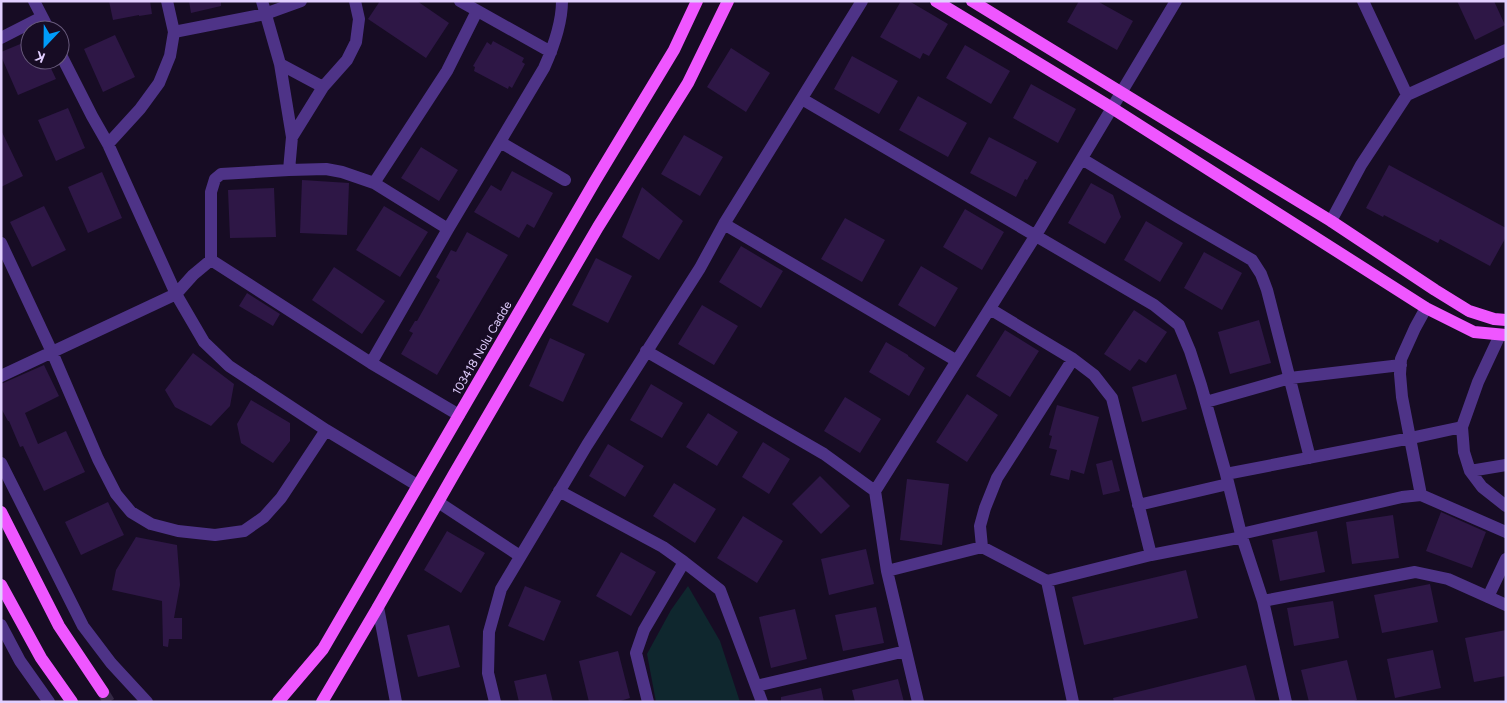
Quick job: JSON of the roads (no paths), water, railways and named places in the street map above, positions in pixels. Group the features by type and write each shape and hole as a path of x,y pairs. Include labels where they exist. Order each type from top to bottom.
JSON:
{"main road":[{"name":"103418 Nolu Cadde","path":"278,702 323,649 595,181 674,50 698,1"},
{"path":"322,702 598,227 688,83 728,1"},
{"path":"936,1 1112,108 1426,308 1474,332 1503,335"},
{"path":"972,1 1330,220 1469,311 1494,319 1506,320"},
{"path":"1,512 59,626 102,692"},
{"path":"1,585 41,658 72,702"}],"street":[{"path":"34,1 44,20"},
{"path":"108,144 140,109 159,83 170,56 174,32 167,1"},
{"path":"262,1 280,64 292,137 289,170"},
{"path":"174,32 265,14 300,1"},
{"path":"292,137 323,87 347,60 356,42 359,19 356,1"},
{"path":"460,1 552,52"},
{"path":"372,363 448,229 544,68 552,52 562,1"},
{"path":"496,702 488,673 488,632 501,589 559,491 700,268 724,224 862,1"},
{"path":"918,702 887,571 874,491 1036,235 1176,1"},
{"path":"1363,1 1407,95"},
{"path":"374,183 447,71 476,11"},
{"path":"1,38 42,17"},
{"path":"1330,220 1361,165 1407,95 1506,50"},
{"path":"280,64 323,87"},
{"path":"69,70 108,144 176,294 204,342 229,366 326,430 417,485"},
{"path":"802,100 1154,304 1179,325 1190,351 1206,402 1242,535 1263,601 1286,702"},
{"path":"500,142 565,180"},
{"path":"1082,159 1252,260 1261,274 1267,290 1310,458"},
{"path":"211,260 211,192 215,179 221,174 289,170 342,172 374,183 448,229"},
{"path":"724,224 957,361"},
{"path":"1,243 52,352 98,459 116,494 131,512 152,524 178,531 215,535 244,531 264,517 281,498 326,430"},
{"path":"211,260 372,363 459,415"},
{"path":"1,376 176,294 193,274 211,260"},
{"path":"1421,495 1402,397 1400,374 1401,359 1426,308"},
{"path":"990,309 1072,359 1094,375 1112,398 1151,555"},
{"path":"1503,335 1478,382 1462,426 1464,452 1470,471 1482,487 1506,506"},
{"path":"646,351 824,454 874,491"},
{"path":"982,547 980,526 984,508 997,478 1072,359"},
{"path":"1206,402 1290,378 1401,365"},
{"path":"1138,504 1310,458 1462,426"},
{"path":"1,463 84,626 111,663 147,702"},
{"path":"1470,471 1506,465"},
{"path":"559,491 663,548 720,590 762,702"},
{"path":"887,571 982,547 1047,581 1402,497 1421,495 1506,532"},
{"path":"438,502 520,556"},
{"path":"1488,597 1506,559"},
{"path":"648,702 636,653 644,630 684,562"},
{"path":"1263,601 1415,572 1448,579 1506,605"},
{"path":"1047,581 1072,702"},
{"path":"378,608 396,702"},
{"path":"1,625 20,660 49,702"},
{"path":"756,686 906,651"}],"tunnel":[{"path":"103,692 109,702"}]}
